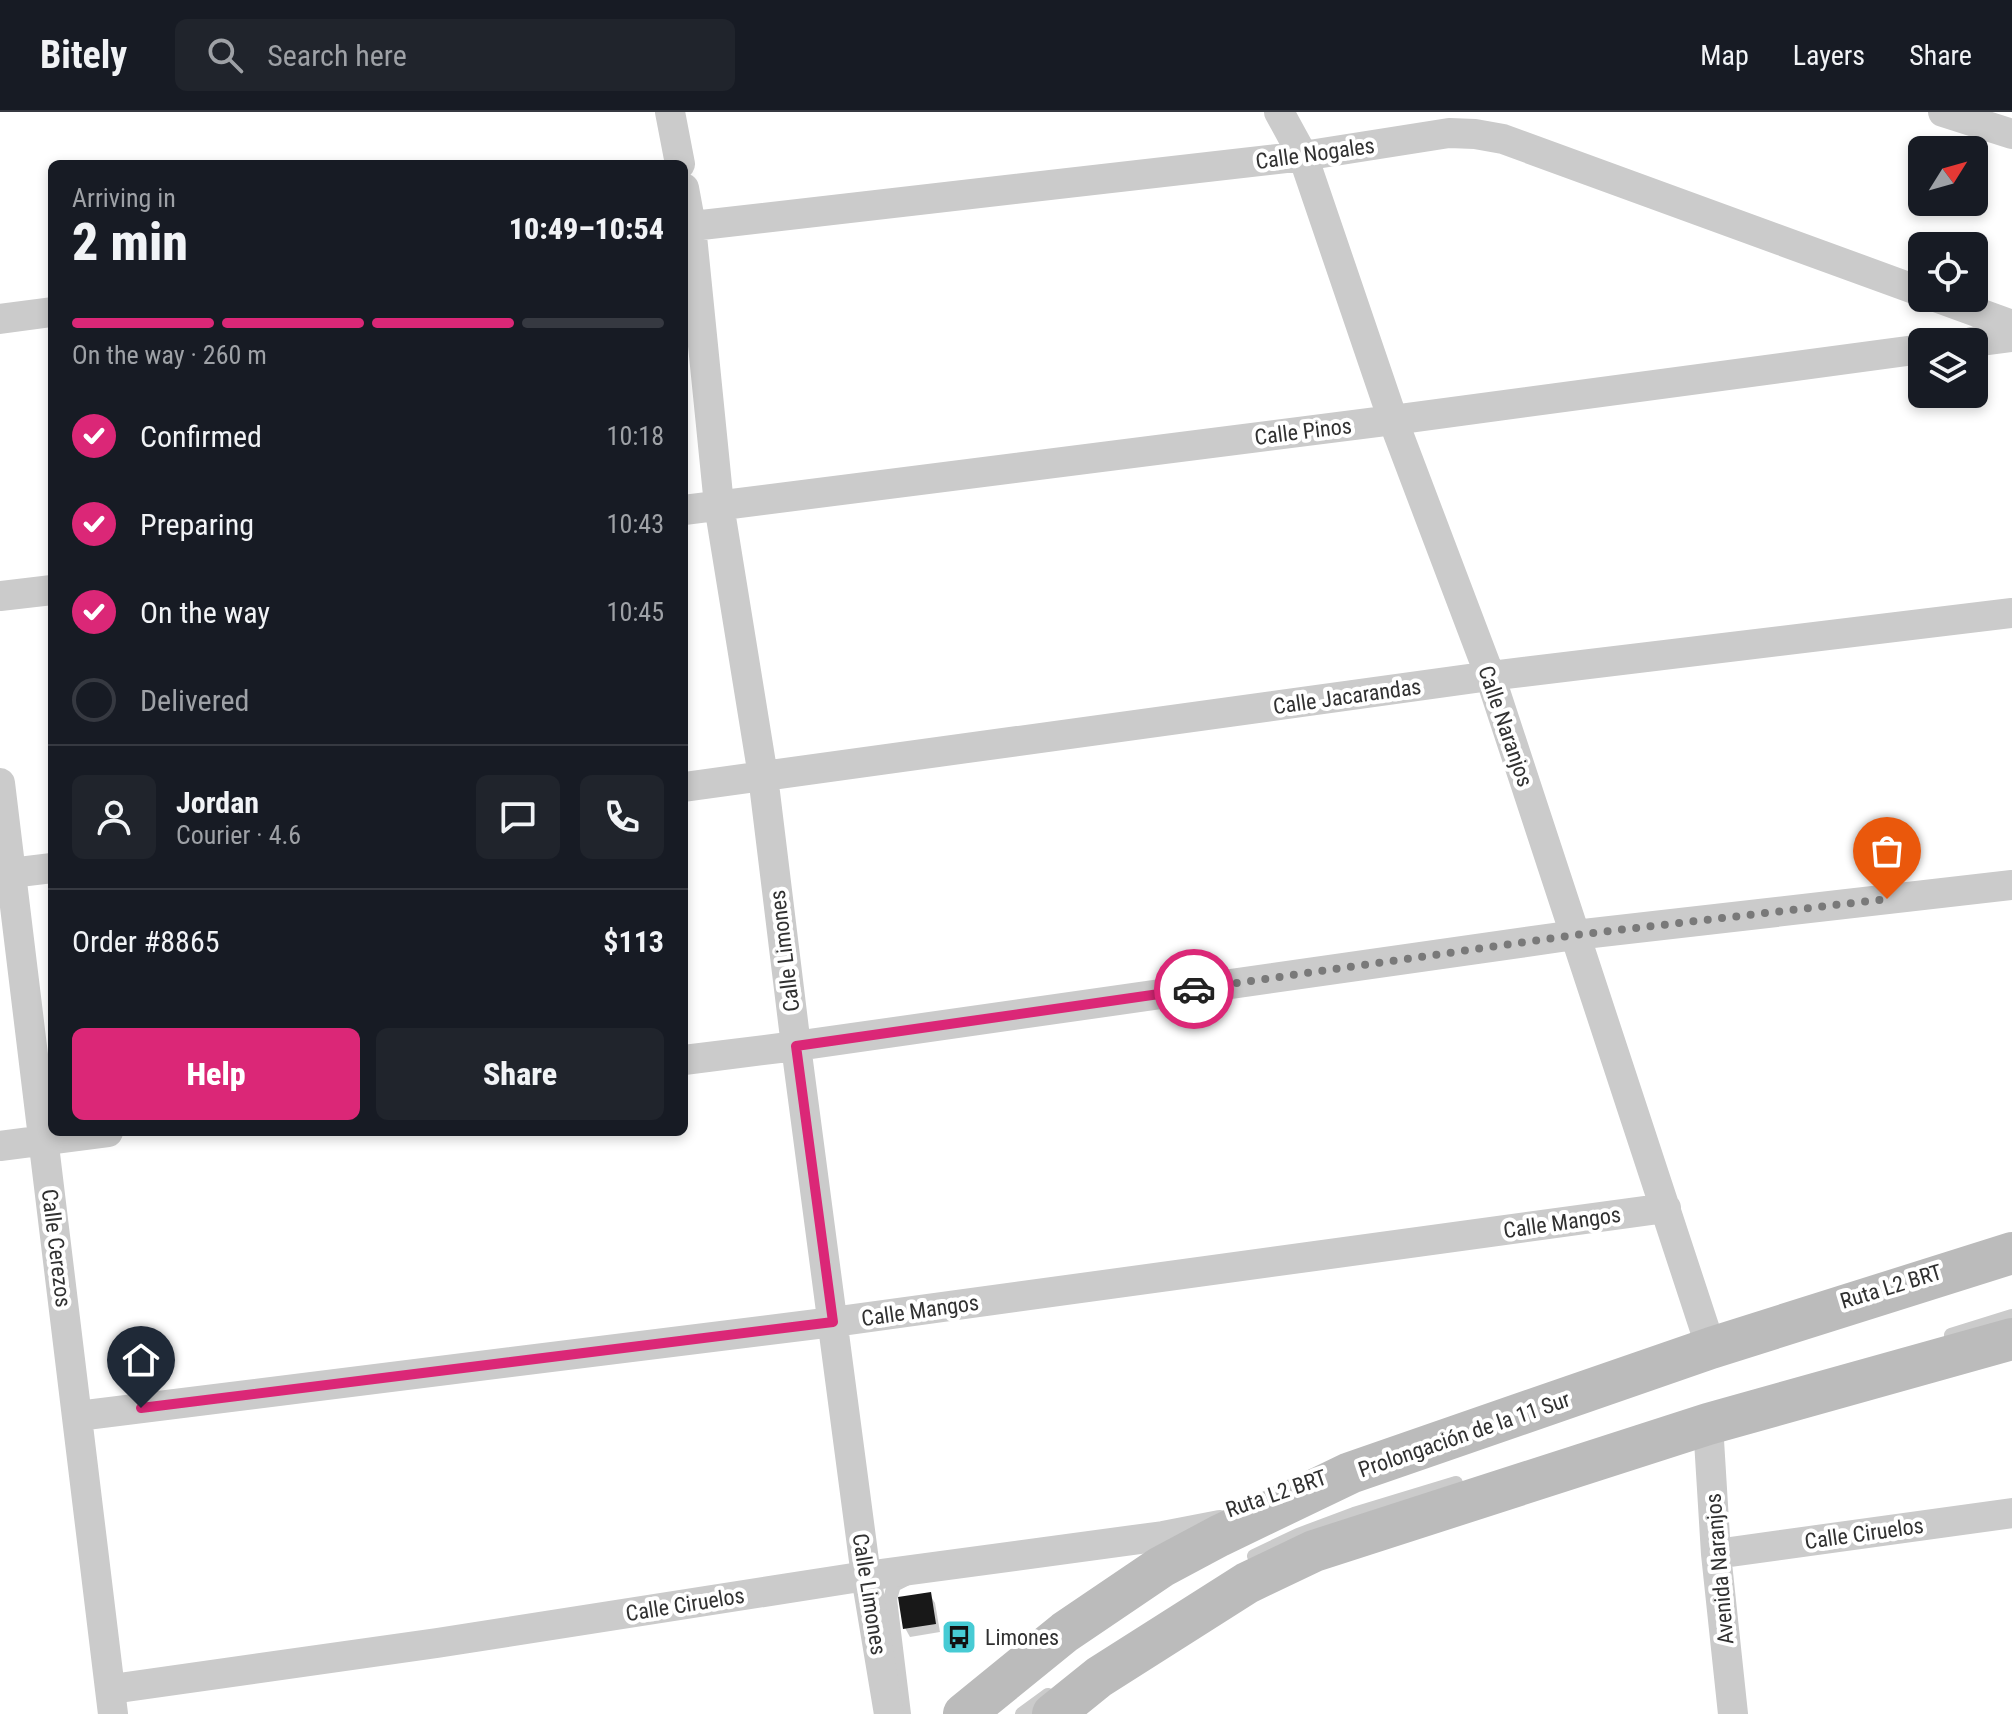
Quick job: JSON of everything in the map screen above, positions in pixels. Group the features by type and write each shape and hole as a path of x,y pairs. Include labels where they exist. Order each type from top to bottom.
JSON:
{"main road":[{"name":"Prolongación de la 11 Sur","path":"964,1714 1065,1632 1161,1567 1229,1550 1258,1518 1350,1473 1711,1348 2012,1253"},
{"path":"1055,1701 1099,1677 1247,1583 1314,1551 1708,1424 2012,1339"}],"street":[{"path":"670,112 679,160"},
{"name":"Calle Naranjos","path":"1279,112 1303,156 1393,420 1490,676 1711,1348"},
{"path":"1943,112 2012,134"},
{"name":"Calle Nogales","path":"688,227 1303,156 1449,133 1475,134 1503,139 1908,287"},
{"name":"Calle Limones","path":"688,227 719,505 763,776 866,1576 889,1714"},
{"path":"1976,312 2012,325"},
{"path":"0,319 48,313"},
{"path":"1988,340 2012,337"},
{"name":"Calle Pinos","path":"688,509 1908,351"},
{"path":"0,596 48,590"},
{"name":"Calle Jacarandas","path":"688,786 1490,676 2012,613"},
{"name":"Calle Cerezos","path":"0,783 112,1702"},
{"path":"11,873 48,868"},
{"path":"688,1060 1575,935 2012,885"},
{"path":"0,1146 76,1136"},
{"name":"Calle Mangos","path":"78,1416 833,1322 1666,1208"},
{"name":"Avenida Naranjos","path":"1708,1424 1716,1554 1733,1714"},
{"name":"Calle Ciruelos","path":"1716,1554 2012,1513"},
{"name":"Calle Ciruelos","path":"112,1702 437,1643 866,1576 1163,1536 1258,1518"}],"lane":[{"path":"1936,1339 2012,1316"},
{"name":"Ruta L2 BRT","path":"904,1714 890,1599 894,1585 907,1578 1118,1552 1229,1550 1298,1535 1354,1514 1472,1479"},
{"name":"Ruta L2 BRT","path":"1229,1550 1335,1496"},
{"path":"1022,1714 1055,1701"}],"building":[{"path":"931,1592 936,1624 903,1629 898,1597"}],"way so far":[{"path":"1194,989 1575,935 1887,899"}],"place":[{"name":"Limones","path":"959,1637"}],"route":[{"path":"141,1408 833,1322 796,1046 1194,989"}]}
